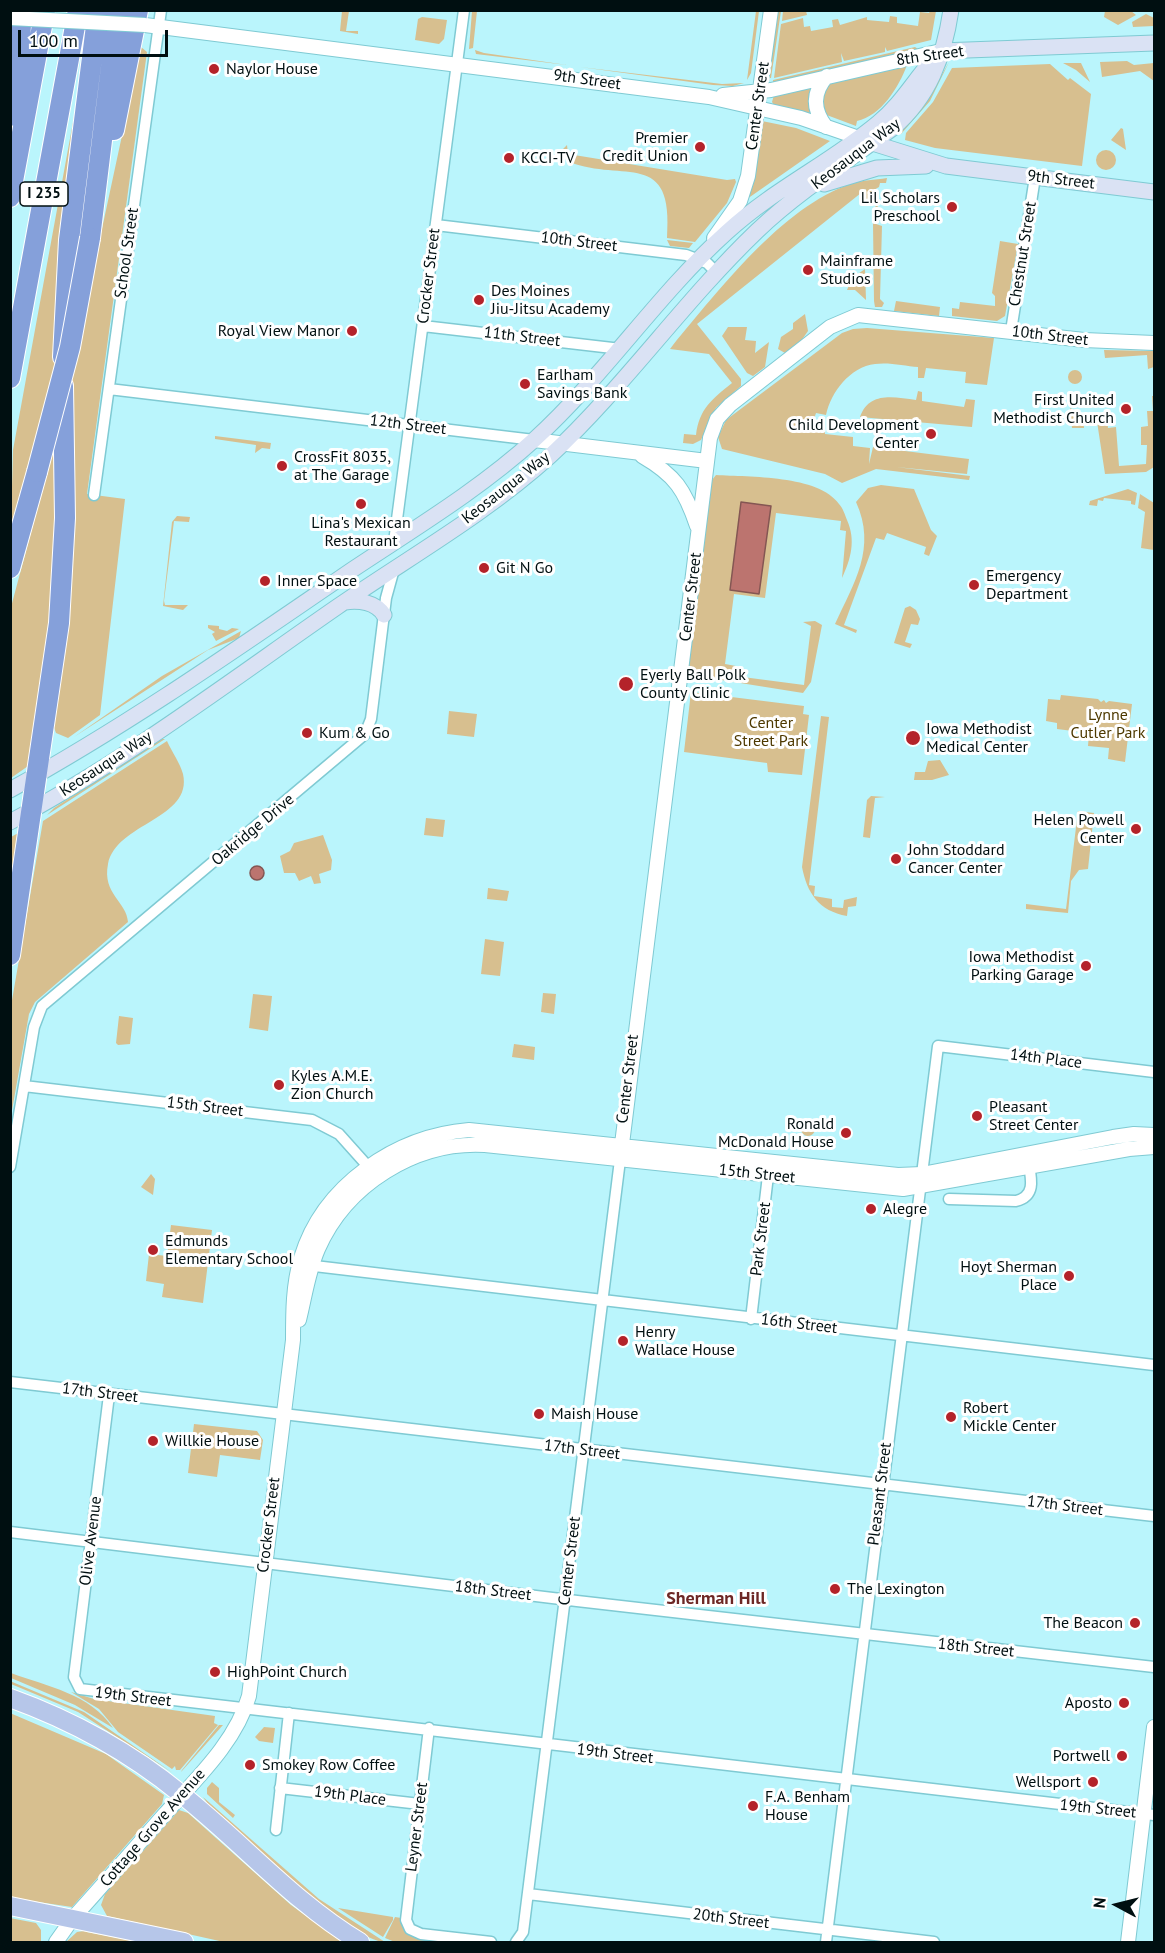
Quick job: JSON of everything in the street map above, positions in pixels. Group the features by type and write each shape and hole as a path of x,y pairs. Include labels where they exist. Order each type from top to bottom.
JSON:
{"highway":[{"path":"12,190 22,10"},
{"name":"I 235","path":"12,190 45,10"},
{"name":"I 235","path":"10,378 78,10"},
{"path":"10,955 55,658 63,565 66,276 98,10"},
{"path":"10,568 70,347 90,237 118,10"},
{"path":"90,237 147,21"}],"main road":[{"path":"941,51 951,10"},
{"name":"8th Street","path":"941,51 1155,43"},
{"name":"Keosauqua Way","path":"10,822 116,759 502,495 562,444 604,402 716,272 759,229 866,140 902,101 924,69 941,51"},
{"name":"Keosauqua Way","path":"10,790 39,775 150,705 468,492 534,440 578,397 699,259 753,209 866,140"},
{"name":"9th Street","path":"866,140 946,166 1155,192"},
{"path":"807,191 877,168 946,166"},
{"path":"394,568 405,551 455,513 468,492"},
{"path":"345,602 357,584 389,557 394,542"},
{"path":"345,602 354,600 367,603 384,615"},
{"path":"10,1698 60,1718 102,1741 182,1794 299,1898 360,1942"},
{"path":"10,1906 184,1942"}],"street":[{"name":"School Street","path":"94,495 109,389 147,21 161,10"},
{"name":"Crocker Street","path":"394,542 464,10"},
{"name":"Center Street","path":"699,259 734,211 744,189 771,10"},
{"name":"9th Street","path":"10,18 147,21 709,97 758,108 866,140"},
{"name":"8th Street","path":"709,97 760,92 941,51"},
{"path":"826,76 820,84 815,100 818,114 826,127"},
{"name":"Chestnut Street","path":"1011,331 1035,177"},
{"name":"10th Street","path":"436,225 699,259"},
{"path":"699,259 716,272"},
{"name":"Center Street","path":"516,1942 523,1932 528,1894 712,432 725,409 830,327 858,315 875,316"},
{"name":"10th Street","path":"875,316 1084,340 1155,343"},
{"name":"11th Street","path":"423,326 621,349"},
{"name":"12th Street","path":"109,389 707,461"},
{"path":"635,452 662,468 682,489 699,530"},
{"name":"Oakridge Drive","path":"24,1086 35,1019 46,1002 361,740 371,719 384,615 394,568"},
{"name":"14th Place","path":"938,1046 1155,1072"},
{"name":"Pleasant Street","path":"826,1942 862,1635 938,1046"},
{"path":"10,1167 24,1086"},
{"name":"15th Street","path":"24,1086 312,1120 339,1134 373,1172 416,1141 469,1130 768,1175 884,1188 1029,1161 1155,1148"},
{"name":"15th Street","path":"1029,1161 1124,1136 1155,1135"},
{"name":"15th Street","path":"620,1153 770,1160 898,1175 921,1181"},
{"name":"Park Street","path":"751,1319 770,1160"},
{"path":"949,1199 1020,1200 1028,1195 1031,1189 1029,1161"},
{"name":"Crocker Street","path":"244,1710 249,1696 293,1340 293,1304 319,1220 348,1184 373,1172"},
{"name":"16th Street","path":"306,1265 1155,1365"},
{"name":"17th Street","path":"10,1382 1155,1516"},
{"name":"Olive Avenue","path":"76,1687 74,1677 109,1395"},
{"name":"18th Street","path":"10,1532 565,1600 1155,1668"},
{"name":"19th Street","path":"76,1687 244,1710 429,1728 844,1781 1149,1815"},
{"name":"Cottage Grove Avenue","path":"56,1942 73,1918 224,1744 244,1710"},
{"path":"276,1830 289,1713"},
{"path":"1128,1942 1149,1815 1155,1727"},
{"name":"Leyner Street","path":"429,1728 407,1914 408,1925 415,1933 491,1942"},
{"name":"19th Place","path":"280,1788 420,1804"},
{"name":"20th Street","path":"528,1894 934,1942"}],"green space":[{"path":"342,11 349,11 346,31 358,31 358,34 340,31"},
{"path":"472,11 477,11 473,48 469,49"},
{"path":"756,11 759,11 751,73 747,80"},
{"path":"777,11 781,11 771,78 768,78"},
{"path":"783,11 806,11 807,15 782,21"},
{"path":"936,11 931,40 887,51 885,47 885,52 844,61 841,53 842,62 774,78 781,24 803,18 804,27 810,26 811,31 833,27 832,20 838,19 840,25 867,17 867,20 889,22 890,16 897,17 897,23 918,26 920,12 929,13"},
{"path":"1105,11 1131,11 1136,15 1118,25 1104,17"},
{"path":"1146,14 1154,18 1154,26 1133,27 1132,22"},
{"path":"422,17 447,20 444,39 439,44 415,40 418,19"},
{"path":"88,40 56,368 14,524 11,523 13,450"},
{"path":"141,47 147,52 87,494 125,499 100,715 68,738 56,733 53,725 68,387"},
{"path":"915,47 918,49 773,83 773,80"},
{"path":"475,50 484,53 567,65 476,54"},
{"path":"1127,61 1134,65 1154,63 1154,81 1140,71 1102,77 1100,62"},
{"path":"949,62 930,101 901,134 899,130 932,92"},
{"path":"1063,63 1081,63 1090,82 1076,70"},
{"path":"1050,64 1068,80 1070,78 1091,94 1082,166 935,148 905,140 906,133 933,102 952,68"},
{"path":"907,65 888,99 874,113 857,121 856,126 824,114 821,94 829,83"},
{"path":"580,67 722,84 744,83 733,86 713,85"},
{"path":"813,86 811,115 774,105 772,102 774,95"},
{"path":"762,121 796,128 830,141 747,199"},
{"path":"1121,128 1123,129 1126,150 1111,140"},
{"path":"567,145 568,154 727,180 735,179 736,182 727,203 695,242 667,238 667,210 662,191 654,180 641,174 589,168 569,162 561,151"},
{"path":"1102,150 1110,150 1116,156 1116,164 1110,170 1102,170 1096,164 1096,156"},
{"path":"887,178 886,183 880,183 879,187 872,191 868,202 865,201 866,189 697,324 741,379 741,386 716,408 701,440 693,444 683,443 684,434 696,435 703,411 718,394 732,383 709,354 670,349 673,345 753,252 801,211 826,195 851,184"},
{"path":"876,203 878,203 876,224 882,226 880,299 884,303 882,307 875,307 874,301 873,224"},
{"path":"667,240 693,243 689,248 670,246"},
{"path":"1000,241 1018,244 1005,316 997,321 952,316 952,308 959,309 960,302 995,306 995,296 992,293"},
{"path":"865,269 866,300 855,290 847,290 852,278"},
{"path":"896,301 940,307 939,316 894,311"},
{"path":"805,314 808,331 801,341 785,353 778,349 781,337 793,329 793,323"},
{"path":"728,327 747,327 745,340 756,341 755,353 769,342 765,367 753,376 747,373 722,336"},
{"path":"867,328 994,338 987,385 965,383 966,372 926,368 924,378 918,378 918,367 875,364 850,375 832,398 826,415 816,413 813,422 825,426 825,434 853,437 853,446 870,448 869,464 873,447 969,459 967,474 896,467 970,476 969,480 876,469 842,483 825,474 722,449 718,437 726,420 842,333"},
{"path":"1104,350 1154,351 1154,367 1148,369 1147,355 1105,358"},
{"path":"1075,370 1080,372 1082,377 1080,382 1075,384 1070,382 1068,377 1070,372"},
{"path":"918,391 922,392 922,401 964,407 966,399 975,400 972,427 860,417 869,403 876,399 891,397 916,400"},
{"path":"1152,396 1154,396 1154,467 1146,472 1105,474 1096,415 1107,413 1108,428 1116,427 1119,466 1146,464 1147,445 1141,445 1141,427 1148,426 1147,411 1153,411"},
{"path":"1070,408 1083,414 1084,428 1072,428"},
{"path":"215,436 271,443 270,449 262,448 255,453 256,445 215,439"},
{"path":"56,439 55,562 43,683 31,764 11,778 11,607"},
{"path":"716,475 764,477 800,483 829,495 845,514 852,542 850,557 842,578 846,531 840,530 841,521 776,513 765,598 734,594 725,664 736,666 735,676 804,685 811,626 803,622 815,621 822,625 811,682 803,693 690,675 688,671 712,480"},
{"path":"881,485 914,489 931,530 937,536 929,556 924,554 926,547 887,533 884,540 876,538 844,625 857,630 856,633 835,624 856,580 864,550 862,519 856,502 868,488"},
{"path":"1128,489 1137,493 1135,505 1131,504 1131,501 1104,498 1103,501 1098,500 1097,506 1089,505 1090,501"},
{"path":"1140,494 1154,503 1154,550 1141,548 1145,512 1138,508"},
{"path":"177,516 190,517 189,522 174,521 164,601 165,605 188,605 183,610 163,606 172,522"},
{"path":"910,606 916,610 920,619 918,625 911,624 905,642 912,644 910,648 894,643 905,608"},
{"path":"208,625 219,626 219,629 227,631 232,628 239,629 216,641 212,634 215,632 208,628"},
{"path":"241,631 239,638 208,650 74,737 162,676"},
{"name":"Center Street Park","path":"691,692 804,706 803,714 809,715 802,775 768,772 767,763 684,752"},
{"name":"Lynne Cutler Park","path":"1061,695 1098,699 1101,702 1104,700 1106,703 1109,701 1132,704 1125,762 1108,759 1109,748 1088,746 1089,733 1057,729 1057,723 1046,721 1048,699 1060,700"},
{"path":"449,711 477,714 474,737 447,734"},
{"path":"821,716 829,717 809,885 815,886 814,896 832,899 832,907 843,908 844,900 857,897 856,906 848,907 847,916 829,910 816,899 811,893 807,885 802,867"},
{"path":"165,739 47,815 54,808"},
{"path":"167,741 182,770 183,789 177,801 166,811 124,839 114,850 108,864 108,883 124,909 128,922 35,1002 29,1014 11,1116 11,1006 43,821"},
{"path":"940,760 949,775 932,780 914,780 915,772 925,772 928,761"},
{"path":"871,796 885,797 875,798 870,838 863,837 867,800"},
{"path":"1078,811 1094,813 1088,869 1079,870 1071,881 1068,913 1026,909 1026,904 1066,909"},
{"path":"426,818 445,820 443,837 424,835"},
{"path":"20,832 11,887 11,837"},
{"path":"323,835 332,860 331,870 319,874 321,883 314,884 311,876 299,881 295,873 284,873 280,856 290,851 294,843"},
{"path":"488,888 509,891 507,901 487,899"},
{"path":"485,939 504,942 500,976 481,974"},
{"path":"543,993 556,994 554,1014 541,1012"},
{"path":"253,994 272,996 268,1031 249,1028"},
{"path":"119,1016 133,1018 130,1044 118,1045 116,1043"},
{"path":"514,1044 535,1047 534,1060 512,1057"},
{"path":"805,1122 811,1122 815,1129 811,1136 805,1136 801,1132 801,1126"},
{"path":"151,1174 155,1179 153,1195 141,1187"},
{"path":"171,1225 212,1230 203,1303 162,1297 164,1284 146,1281 149,1254 167,1256"},
{"path":"194,1424 257,1431 263,1440 260,1460 220,1455 217,1477 188,1473"},
{"path":"11,1673 80,1699 104,1716 113,1728 75,1705 11,1678"},
{"path":"10,1681 84,1712 173,1773 78,1712 11,1684"},
{"path":"71,1692 94,1699 215,1716 214,1723 218,1725 180,1770 176,1770 175,1766 172,1769 118,1732 99,1709"},
{"path":"10,1713 106,1754 164,1795 162,1804 72,1907 11,1898"},
{"path":"219,1725 223,1725 181,1772 182,1770"},
{"path":"264,1727 275,1728 273,1743 259,1741 255,1737"},
{"path":"212,1782 219,1788 219,1802 235,1815 233,1818 207,1794 207,1788"},
{"path":"203,1797 319,1899 385,1942 369,1937 348,1925 296,1885 210,1807"},
{"path":"179,1810 188,1813 291,1905 342,1942 224,1942 107,1916 101,1905 105,1894"},
{"path":"338,1908 393,1917 393,1920 383,1937"},
{"path":"395,1917 401,1918 409,1935 438,1942 395,1942 385,1938"},
{"path":"10,1918 36,1923 41,1930 41,1942 11,1942"},
{"path":"84,1931 138,1942 66,1942 77,1932"}],"shaded area":[{"path":"741,502 771,506 759,594 730,590"},
{"path":"254,866 260,866 264,873 260,880 254,880 250,876 250,870"}],"place":[{"name":"Naylor House","path":"214,69"},
{"name":"Premier Credit Union","path":"700,147"},
{"name":"KCCI-TV","path":"509,158"},
{"name":"Lil Scholars Preschool","path":"952,207"},
{"name":"Mainframe Studios","path":"808,270"},
{"name":"Des Moines Jiu-Jitsu Academy","path":"479,300"},
{"name":"Royal View Manor","path":"352,331"},
{"name":"Earlham Savings Bank","path":"525,384"},
{"name":"First United Methodist Church","path":"1126,409"},
{"name":"Child Development Center","path":"931,434"},
{"name":"CrossFit 8035, at The Garage","path":"282,466"},
{"name":"Lina's Mexican Restaurant","path":"361,504"},
{"name":"Git N Go","path":"484,568"},
{"name":"Inner Space","path":"265,581"},
{"name":"Emergency Department","path":"974,585"},
{"name":"Eyerly Ball Polk County Clinic","path":"626,684"},
{"name":"Kum & Go","path":"307,733"},
{"name":"Iowa Methodist Medical Center","path":"913,738"},
{"name":"Helen Powell Center","path":"1136,829"},
{"name":"John Stoddard Cancer Center","path":"896,859"},
{"name":"Iowa Methodist Parking Garage","path":"1086,966"},
{"name":"Kyles A.M.E. Zion Church","path":"279,1085"},
{"name":"Pleasant Street Center","path":"977,1116"},
{"name":"Ronald McDonald House","path":"846,1133"},
{"name":"Alegre","path":"871,1209"},
{"name":"Edmunds Elementary School","path":"153,1250"},
{"name":"Hoyt Sherman Place","path":"1069,1276"},
{"name":"Henry Wallace House","path":"623,1341"},
{"name":"Maish House","path":"539,1414"},
{"name":"Robert Mickle Center","path":"951,1417"},
{"name":"Willkie House","path":"153,1441"},
{"name":"The Lexington","path":"835,1589"},
{"name":"The Beacon","path":"1135,1623"},
{"name":"HighPoint Church","path":"215,1672"},
{"name":"Aposto","path":"1124,1703"},
{"name":"Portwell","path":"1122,1756"},
{"name":"Smokey Row Coffee","path":"250,1765"},
{"name":"Wellsport","path":"1093,1782"},
{"name":"F.A. Benham House","path":"753,1806"}],"district":[{"name":"Sherman Hill","path":"716,1599"}]}
